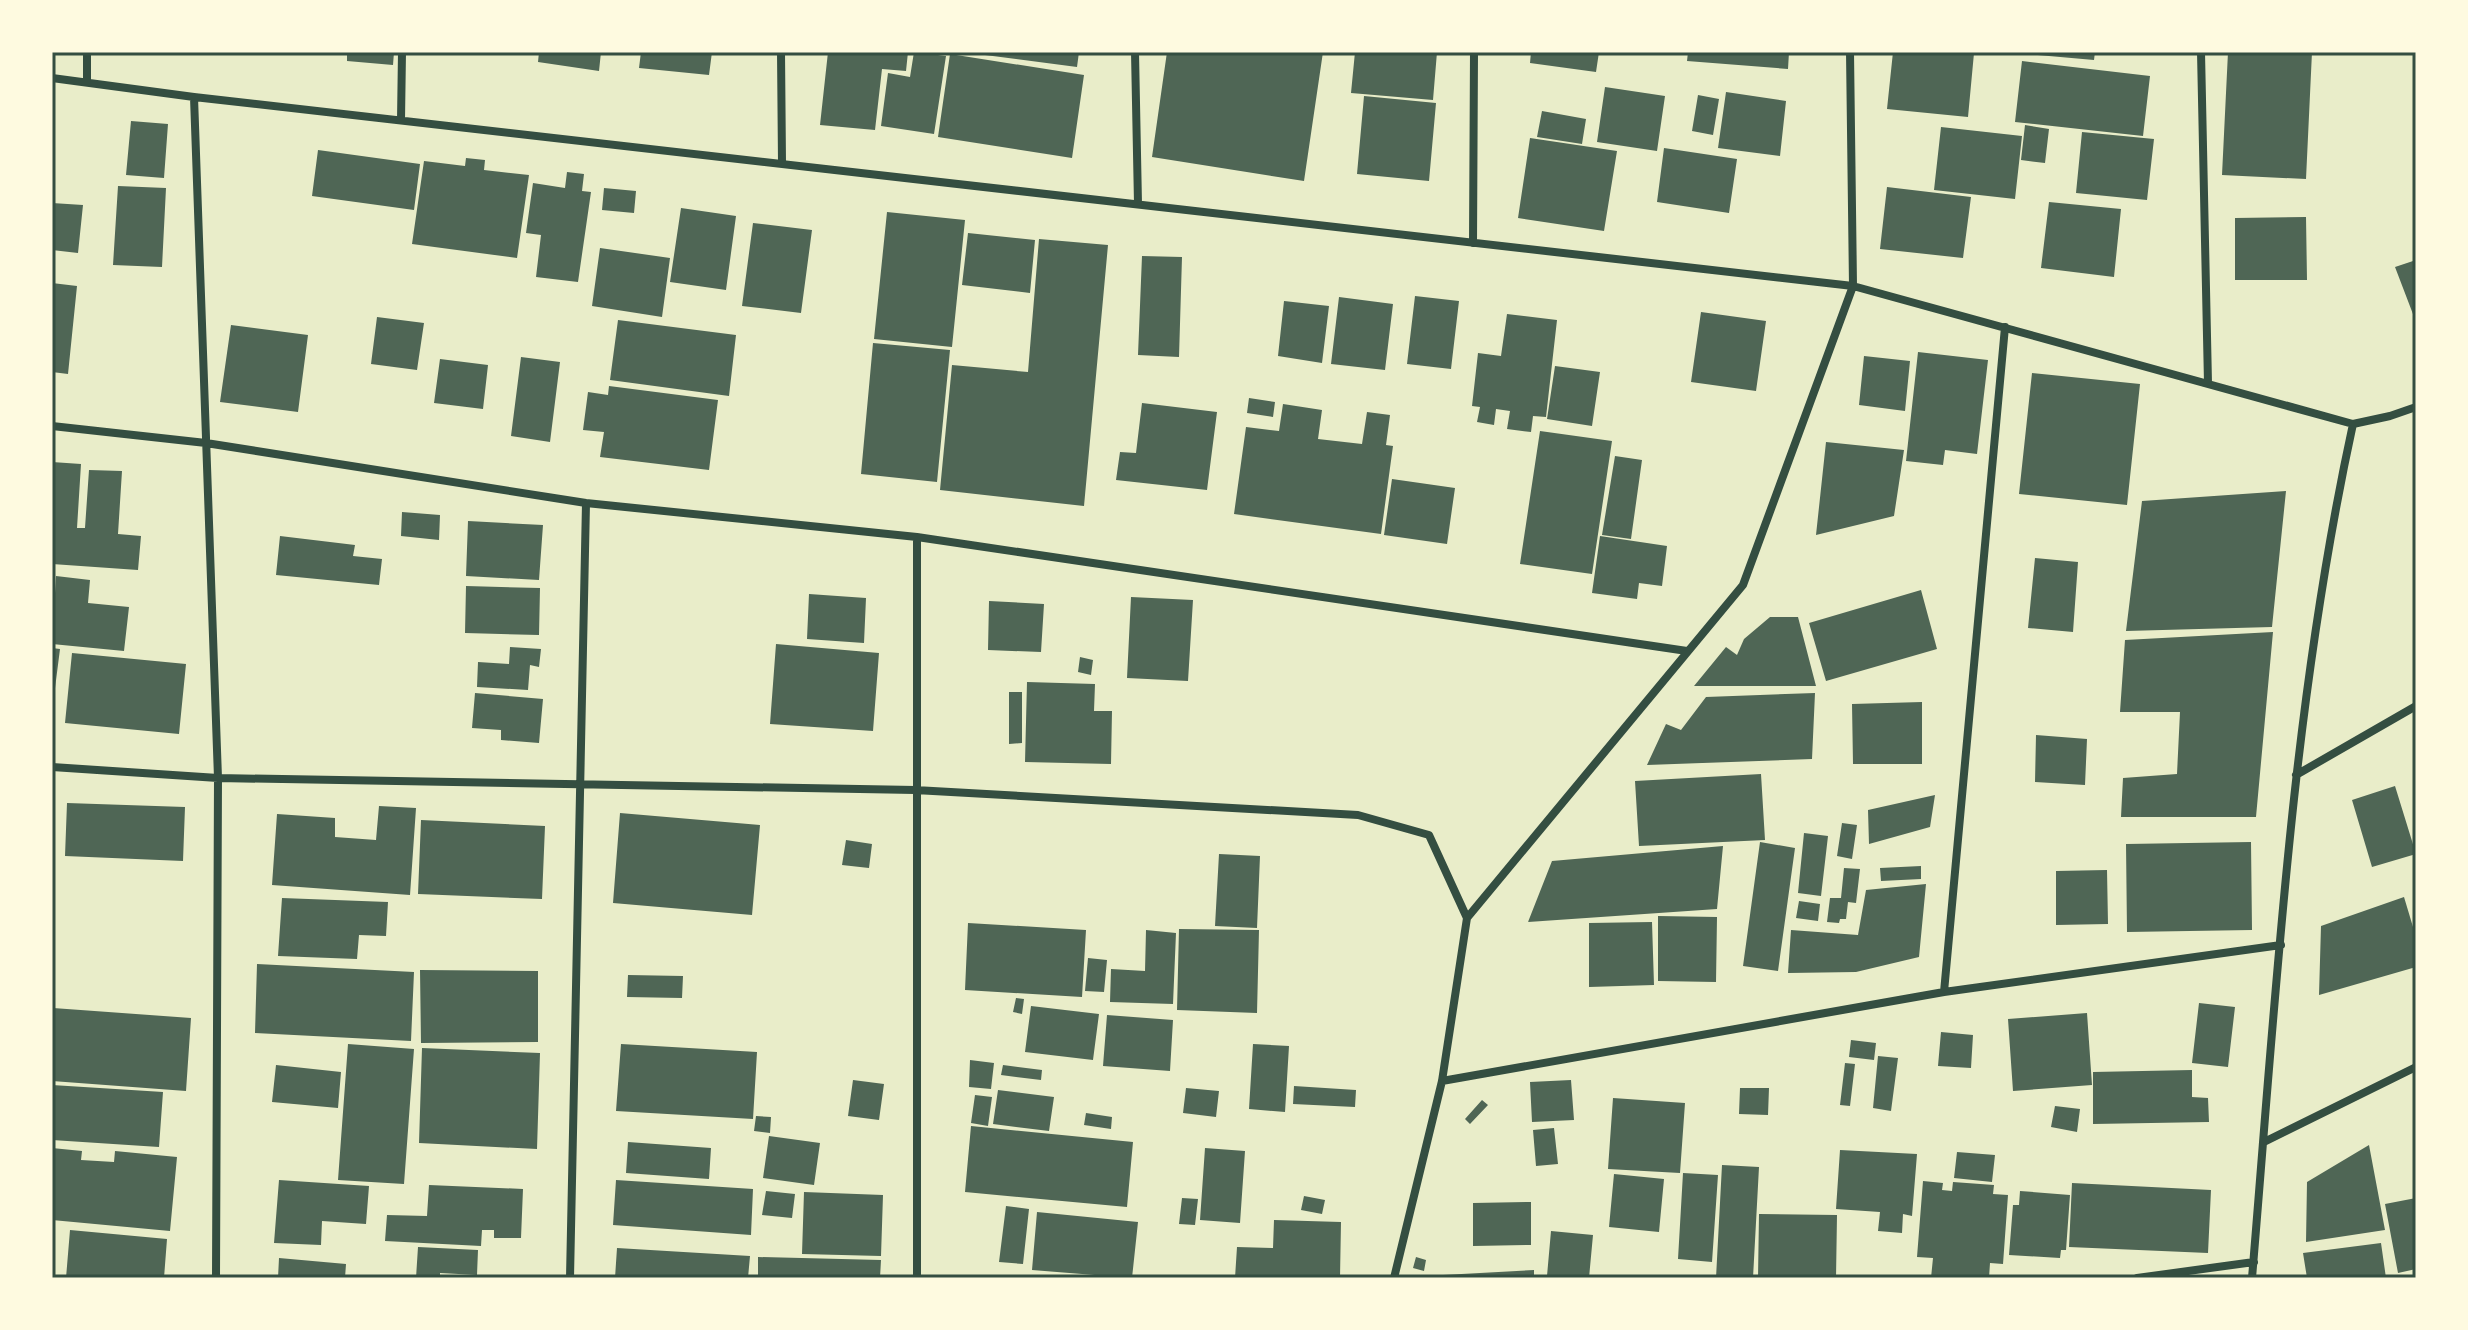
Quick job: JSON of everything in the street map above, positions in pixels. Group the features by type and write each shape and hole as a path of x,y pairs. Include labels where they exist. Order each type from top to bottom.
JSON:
{"street":[{"path":"87,52 87,82"},
{"path":"401,120 402,52"},
{"path":"781,52 782,163"},
{"path":"1135,52 1138,204"},
{"path":"1473,243 1474,52"},
{"path":"1394,1278 1442,1081 1467,918 1743,585 1853,286 1850,52"},
{"path":"2201,52 2208,383"},
{"path":"52,78 194,97 1853,286 2353,424 2416,407"},
{"path":"194,97 218,778 216,1278"},
{"path":"1944,992 2005,327"},
{"path":"2252,1278 2296,775 2336,501 2353,424"},
{"path":"52,426 206,443 586,503 917,537 1687,651"},
{"path":"570,1278 586,503"},
{"path":"917,537 917,1278"},
{"path":"2296,775 2416,706"},
{"path":"52,767 218,778 915,790 1358,815 1429,835 1467,918"},
{"path":"1442,1081 1944,992 2281,945"},
{"path":"2264,1142 2416,1067"},
{"path":"2137,1278 2254,1262"}],"building":[{"path":"347,52 394,52 393,65 347,61"},
{"path":"539,52 601,52 599,71 538,62"},
{"path":"641,52 712,52 709,75 639,68"},
{"path":"828,52 908,52 906,71 882,69 875,130 820,125"},
{"path":"914,52 946,56 934,134 881,126 888,73 910,77"},
{"path":"985,52 1079,52 1077,67 985,55"},
{"path":"1167,52 1323,52 1304,181 1152,157"},
{"path":"1355,52 1437,52 1433,100 1351,93"},
{"path":"1531,52 1599,52 1596,72 1530,63"},
{"path":"1688,52 1789,52 1788,69 1687,61"},
{"path":"1893,52 1974,53 1968,117 1887,109"},
{"path":"2027,52 2095,52 2094,60"},
{"path":"2228,52 2312,52 2306,179 2222,175"},
{"path":"950,54 1084,75 1072,158 938,137"},
{"path":"2022,61 2150,76 2143,136 2015,122"},
{"path":"1605,87 1665,96 1657,151 1597,142"},
{"path":"1726,92 1786,101 1780,156 1718,148"},
{"path":"1698,95 1719,99 1713,135 1692,131"},
{"path":"1364,96 1436,103 1429,181 1357,174"},
{"path":"1542,111 1586,119 1582,144 1537,137"},
{"path":"131,121 168,124 164,178 126,175"},
{"path":"2025,125 2049,129 2045,163 2021,160"},
{"path":"1941,127 2022,136 2015,199 1934,190"},
{"path":"2082,132 2154,139 2147,200 2076,193"},
{"path":"1530,138 1617,151 1604,231 1518,218"},
{"path":"1664,148 1737,159 1729,213 1657,202"},
{"path":"318,150 420,164 414,210 312,196"},
{"path":"466,158 485,160 484,170 529,175 517,258 412,244 424,161 465,166"},
{"path":"567,172 584,174 582,191 591,192 578,282 536,277 541,235 526,233 533,183 565,188"},
{"path":"118,186 166,188 162,267 113,265"},
{"path":"1887,187 1971,197 1963,258 1880,249"},
{"path":"604,188 636,191 634,213 602,210"},
{"path":"2049,202 2121,209 2114,277 2041,268"},
{"path":"52,203 83,205 78,253 52,250"},
{"path":"681,208 736,216 726,290 670,282"},
{"path":"887,212 965,220 952,347 874,339"},
{"path":"2306,217 2307,280 2235,280 2235,218"},
{"path":"753,223 812,230 801,313 742,306"},
{"path":"968,233 1035,240 1030,293 962,285"},
{"path":"1039,239 1108,245 1084,506 940,490 952,365 1028,372"},
{"path":"600,248 670,258 662,317 592,306"},
{"path":"1142,256 1182,257 1179,357 1138,355"},
{"path":"2416,260 2416,322 2395,267"},
{"path":"52,283 77,286 68,374 52,372"},
{"path":"1415,296 1459,301 1451,369 1407,364"},
{"path":"1339,297 1393,304 1385,370 1331,364"},
{"path":"1284,301 1329,306 1322,363 1278,356"},
{"path":"1701,312 1766,321 1756,391 1691,382"},
{"path":"1507,314 1557,320 1546,417 1533,416 1531,432 1507,429 1510,411 1496,409 1494,425 1477,422 1480,407 1472,406 1478,353 1501,356"},
{"path":"377,317 424,323 417,370 371,364"},
{"path":"618,320 736,335 729,396 610,380"},
{"path":"231,325 308,335 298,412 220,402"},
{"path":"873,343 950,350 937,482 861,474"},
{"path":"1918,352 1988,360 1977,454 1945,450 1943,465 1906,461"},
{"path":"1864,356 1910,361 1905,411 1859,405"},
{"path":"521,357 560,362 550,442 511,436"},
{"path":"440,359 488,365 483,409 434,403"},
{"path":"1555,366 1600,372 1592,426 1547,419"},
{"path":"2032,373 2140,384 2127,505 2019,494"},
{"path":"609,386 718,400 709,470 600,457 604,432 583,430 588,392 608,395"},
{"path":"1249,398 1275,402 1273,417 1247,413"},
{"path":"1142,403 1217,412 1207,490 1116,480 1120,452 1136,453"},
{"path":"1283,404 1322,410 1318,439 1362,444 1367,412 1390,415 1386,445 1393,446 1381,534 1234,514 1246,427 1279,431"},
{"path":"1540,431 1612,441 1592,574 1520,564"},
{"path":"1826,442 1904,450 1894,516 1816,535"},
{"path":"1615,456 1642,460 1631,539 1602,535"},
{"path":"52,462 81,464 77,528 85,528 89,470 122,471 118,534 141,536 138,570 52,564"},
{"path":"1392,479 1455,488 1447,544 1384,535"},
{"path":"2286,491 2272,627 2126,631 2142,501"},
{"path":"402,512 440,515 439,540 401,536"},
{"path":"468,521 543,525 539,580 466,576"},
{"path":"280,536 355,545 353,556 382,559 379,585 276,575"},
{"path":"1600,536 1667,546 1662,586 1639,583 1637,599 1592,593"},
{"path":"2035,558 2078,562 2073,632 2028,628"},
{"path":"56,576 90,580 88,603 129,607 124,651 52,644"},
{"path":"466,586 540,588 539,635 465,633"},
{"path":"1921,590 1937,649 1826,681 1809,623"},
{"path":"809,594 866,598 864,643 807,639"},
{"path":"1131,597 1193,600 1188,681 1127,678"},
{"path":"989,601 1044,604 1041,652 988,650"},
{"path":"1770,617 1798,617 1816,686 1694,686 1726,647 1737,655 1744,639"},
{"path":"2273,632 2256,817 2121,817 2123,778 2177,774 2180,712 2120,712 2125,640"},
{"path":"776,644 879,653 873,731 770,724"},
{"path":"510,647 541,649 539,667 530,665 528,690 477,687 478,662 509,664"},
{"path":"52,648 60,649 54,696 52,696"},
{"path":"72,653 186,664 179,734 65,723"},
{"path":"1080,657 1093,660 1091,675 1078,672"},
{"path":"1027,682 1095,684 1094,711 1112,711 1111,764 1025,762"},
{"path":"1009,692 1022,692 1022,743 1009,744"},
{"path":"475,693 543,699 539,743 501,740 501,730 472,728"},
{"path":"1815,693 1812,759 1647,765 1666,724 1681,730 1706,697"},
{"path":"1922,702 1922,764 1853,764 1852,704"},
{"path":"2036,735 2087,739 2085,785 2035,782"},
{"path":"1761,774 1765,840 1639,846 1635,781"},
{"path":"2395,786 2416,854 2372,867 2352,800"},
{"path":"1935,795 1930,827 1869,844 1868,810"},
{"path":"67,803 185,807 183,861 65,856"},
{"path":"379,806 416,808 410,895 272,885 277,814 335,818 335,837 376,840"},
{"path":"620,813 760,825 752,915 613,903"},
{"path":"421,820 545,826 542,899 418,894"},
{"path":"1842,823 1857,825 1852,859 1837,856"},
{"path":"1804,833 1828,836 1821,896 1798,893"},
{"path":"846,840 872,844 869,868 842,865"},
{"path":"1760,842 1795,848 1778,971 1743,966"},
{"path":"2251,842 2252,930 2127,932 2126,844"},
{"path":"1723,846 1717,909 1528,922 1552,861"},
{"path":"1219,854 1260,856 1257,928 1215,926"},
{"path":"1921,866 1921,879 1881,881 1880,868"},
{"path":"1844,868 1860,869 1856,903 1848,902 1846,919 1840,919 1839,923 1827,922 1830,898 1841,898"},
{"path":"2107,870 2108,924 2056,925 2056,871"},
{"path":"1926,884 1919,957 1856,972 1788,973 1791,930 1858,935 1866,890"},
{"path":"2404,897 2416,937 2416,967 2319,995 2321,926"},
{"path":"282,898 388,902 386,936 359,935 357,959 278,956"},
{"path":"1799,901 1820,904 1818,921 1796,918"},
{"path":"1658,916 1717,917 1716,982 1658,981"},
{"path":"1652,922 1654,985 1589,987 1589,923"},
{"path":"968,923 1086,930 1082,997 965,990"},
{"path":"1179,929 1259,930 1257,1013 1177,1010"},
{"path":"1146,930 1176,933 1173,1004 1110,1002 1111,969 1145,971"},
{"path":"1088,958 1107,960 1104,992 1085,991"},
{"path":"257,964 414,972 411,1041 255,1033"},
{"path":"420,970 538,971 538,1042 421,1043"},
{"path":"628,975 683,976 682,998 627,997"},
{"path":"1016,998 1024,999 1022,1014 1013,1012"},
{"path":"2199,1003 2235,1007 2228,1067 2192,1063"},
{"path":"1031,1006 1099,1014 1093,1060 1025,1052"},
{"path":"53,1008 191,1018 186,1091 52,1081"},
{"path":"2087,1013 2092,1085 2013,1091 2008,1019"},
{"path":"1107,1015 1173,1020 1170,1071 1103,1066"},
{"path":"1941,1032 1973,1035 1971,1068 1938,1066"},
{"path":"1851,1040 1876,1043 1874,1060 1849,1057"},
{"path":"348,1044 414,1049 404,1184 338,1180"},
{"path":"621,1044 757,1052 753,1119 616,1111"},
{"path":"1253,1044 1289,1046 1285,1112 1249,1109"},
{"path":"422,1048 540,1053 537,1149 419,1143"},
{"path":"1878,1056 1898,1058 1891,1111 1873,1108"},
{"path":"970,1060 994,1063 991,1089 969,1087"},
{"path":"1845,1063 1855,1064 1850,1106 1840,1105"},
{"path":"276,1065 341,1072 338,1108 272,1102"},
{"path":"1003,1065 1042,1070 1041,1080 1001,1075"},
{"path":"2192,1070 2192,1097 2208,1098 2209,1122 2093,1124 2093,1072"},
{"path":"853,1080 884,1084 879,1120 848,1116"},
{"path":"1571,1080 1574,1120 1532,1122 1530,1082"},
{"path":"52,1085 163,1092 159,1147 52,1140"},
{"path":"1294,1086 1356,1090 1355,1107 1293,1104"},
{"path":"1186,1088 1219,1091 1216,1117 1183,1113"},
{"path":"1740,1088 1769,1088 1768,1115 1739,1114"},
{"path":"998,1090 1054,1097 1049,1131 993,1124"},
{"path":"975,1095 992,1097 988,1126 971,1123"},
{"path":"1613,1098 1685,1103 1680,1173 1608,1169"},
{"path":"1482,1100 1488,1105 1470,1124 1465,1119"},
{"path":"2055,1106 2080,1109 2077,1132 2051,1127"},
{"path":"1086,1113 1112,1117 1111,1129 1084,1125"},
{"path":"756,1116 771,1117 770,1133 754,1131"},
{"path":"971,1126 1133,1142 1127,1207 965,1192"},
{"path":"1554,1128 1558,1164 1536,1166 1533,1130"},
{"path":"769,1136 820,1143 814,1185 763,1178"},
{"path":"628,1142 711,1148 709,1179 626,1173"},
{"path":"2369,1145 2385,1230 2306,1242 2307,1182"},
{"path":"52,1148 82,1151 81,1160 114,1162 115,1151 177,1157 170,1231 52,1220"},
{"path":"1205,1148 1245,1151 1240,1223 1200,1220"},
{"path":"1840,1150 1917,1154 1912,1216 1903,1214 1902,1233 1878,1231 1880,1212 1836,1209"},
{"path":"1957,1152 1995,1155 1992,1182 1954,1178"},
{"path":"1722,1165 1759,1167 1753,1278 1716,1278"},
{"path":"1683,1173 1718,1175 1712,1262 1678,1259"},
{"path":"1614,1174 1664,1179 1659,1232 1609,1227"},
{"path":"279,1180 369,1186 366,1224 322,1221 321,1245 274,1243"},
{"path":"616,1180 753,1189 751,1235 613,1225"},
{"path":"1923,1181 1943,1183 1942,1190 1952,1191 1953,1182 1994,1185 1993,1194 2008,1195 2003,1264 1990,1263 1989,1278 1931,1278 1933,1258 1917,1257"},
{"path":"2072,1183 2211,1190 2208,1253 2069,1247"},
{"path":"429,1185 523,1189 521,1238 494,1238 494,1230 482,1230 481,1246 385,1241 387,1215 427,1216"},
{"path":"766,1191 795,1194 792,1218 762,1215"},
{"path":"2020,1191 2070,1195 2066,1250 2061,1250 2060,1258 2009,1255 2013,1205 2019,1205"},
{"path":"804,1192 883,1195 881,1256 802,1254"},
{"path":"1304,1196 1325,1200 1322,1214 1301,1210"},
{"path":"1182,1198 1198,1199 1195,1225 1179,1224"},
{"path":"2416,1198 2416,1269 2398,1273 2385,1204"},
{"path":"1531,1202 1531,1245 1473,1246 1473,1203"},
{"path":"1006,1206 1029,1209 1023,1264 999,1262"},
{"path":"1037,1212 1138,1222 1132,1278 1032,1270"},
{"path":"1759,1214 1837,1215 1836,1278 1758,1278"},
{"path":"1274,1220 1341,1222 1340,1278 1235,1278 1237,1247 1273,1248"},
{"path":"70,1230 167,1239 164,1278 66,1278"},
{"path":"1551,1231 1593,1235 1589,1278 1547,1276"},
{"path":"2381,1243 2386,1278 2307,1278 2303,1253"},
{"path":"418,1247 478,1250 477,1275 440,1273 440,1278 416,1278"},
{"path":"617,1248 750,1256 748,1278 615,1278"},
{"path":"758,1257 881,1260 880,1278 758,1278"},
{"path":"1416,1257 1426,1260 1424,1271 1413,1268"},
{"path":"279,1258 346,1264 345,1278 278,1278"},
{"path":"1534,1270 1534,1278 1443,1278 1443,1275"}]}
